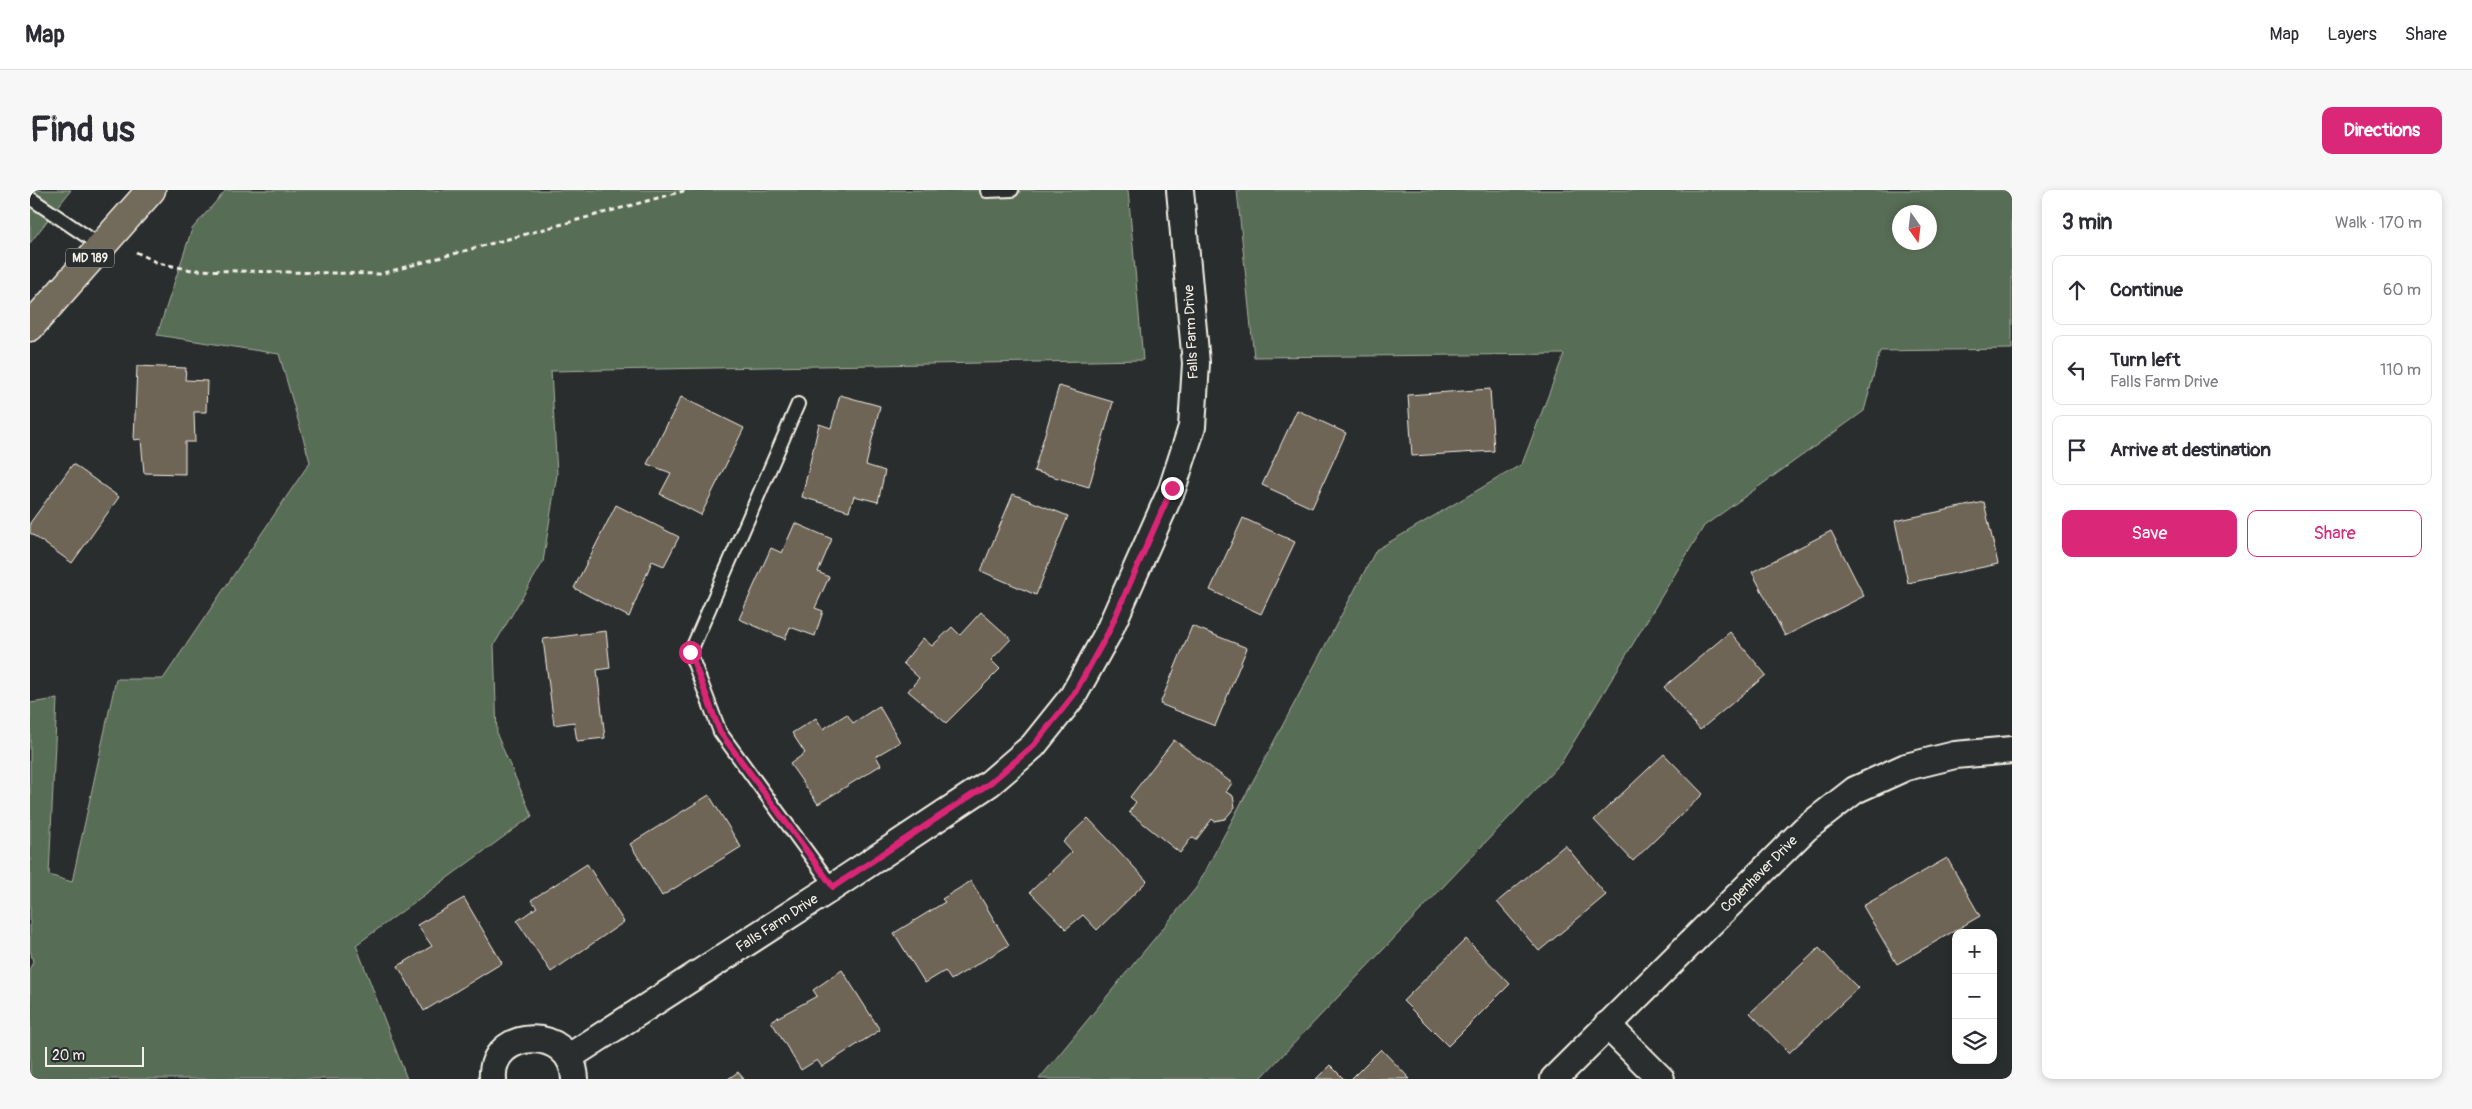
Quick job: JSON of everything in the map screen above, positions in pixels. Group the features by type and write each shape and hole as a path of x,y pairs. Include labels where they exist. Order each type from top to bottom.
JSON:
{"main road":[{"name":"MD 189","path":"30,327 151,190"}],"street":[{"name":"Falls Farm Drive","path":"493,1079 497,1060 506,1049 518,1042 532,1038 546,1040 559,1047 572,1068 833,887 990,783 1033,746 1073,696 1108,633 1172,488 1192,427 1196,363 1180,190"},
{"name":"Copenhaver Drive","path":"1554,1079 1805,828 1856,790 1906,768 1955,755 2012,750"},
{"path":"1607,1025 1661,1079"}],"lane":[{"path":"987,191 1012,190"},
{"path":"30,198 101,246"},
{"path":"798,404 690,652 720,732 833,887"}],"path":[{"path":"101,246 133,250 158,263 192,270 380,274 687,190"}],"green space":[{"path":"30,190 71,190 30,243"},
{"path":"226,190 1128,190 1143,360 551,371 557,474 543,562 494,645 497,735 532,816 356,945 407,1079 30,1079 30,968 33,962 30,949 30,703 57,699 49,875 72,882 116,679 163,679 310,462 279,354 157,335 192,229"},
{"path":"1237,190 2012,190 2012,349 1880,351 1864,411 1704,526 1561,763 1260,1079 1039,1079 1196,888 1376,550 1522,464 1564,354 1254,357"}],"building":[{"path":"137,366 186,368 185,380 207,381 206,412 194,412 195,442 185,442 185,474 144,473 141,439 134,440"},
{"path":"1059,386 1113,402 1089,487 1034,471"},
{"path":"1490,389 1494,451 1412,456 1408,395"},
{"path":"840,395 880,406 866,465 885,471 878,502 854,496 849,511 802,497 819,424 831,428"},
{"path":"681,397 744,428 701,515 660,494 671,473 647,464"},
{"path":"1297,410 1346,433 1312,508 1262,485"},
{"path":"73,464 119,497 72,563 30,533 30,523"},
{"path":"1013,494 1068,516 1036,595 981,571"},
{"path":"1984,502 1998,564 1908,583 1895,521"},
{"path":"616,505 679,537 664,566 652,561 629,617 574,588"},
{"path":"1243,518 1295,542 1261,614 1210,590"},
{"path":"795,523 832,539 818,572 829,577 815,608 823,611 815,636 790,627 785,639 739,619 771,548 782,553"},
{"path":"1831,531 1864,596 1785,636 1752,572"},
{"path":"981,612 1011,639 991,660 1000,669 946,723 908,691 919,678 903,663 923,638 932,646 952,627 960,635"},
{"path":"1192,626 1247,648 1215,726 1160,704"},
{"path":"606,631 610,668 597,670 605,738 577,741 574,722 554,725 543,639"},
{"path":"1730,632 1766,675 1700,730 1664,687"},
{"path":"879,706 900,742 876,756 881,765 818,804 790,764 805,753 792,733 816,718 823,729 847,714 853,723"},
{"path":"1174,740 1232,783 1226,792 1233,796 1235,807 1225,819 1214,821 1212,819 1196,840 1192,837 1180,853 1129,812 1136,802 1130,797"},
{"path":"1664,754 1703,794 1633,861 1594,820"},
{"path":"709,795 741,847 662,896 630,844"},
{"path":"1088,818 1147,881 1097,930 1083,915 1066,929 1030,892 1072,852 1063,842"},
{"path":"1565,845 1606,895 1539,951 1497,902"},
{"path":"1947,858 1980,916 1958,929 1952,929 1952,932 1897,964 1863,906"},
{"path":"587,864 624,922 551,972 517,921 537,907 531,900"},
{"path":"971,881 1009,945 951,980 945,971 925,983 894,933 945,902 942,899"},
{"path":"464,898 502,963 424,1011 398,966 432,946 417,925"},
{"path":"1466,939 1510,984 1448,1046 1403,1001"},
{"path":"1819,948 1858,988 1789,1053 1750,1013"},
{"path":"842,970 880,1030 822,1067 817,1060 801,1070 771,1021 817,996 813,990"},
{"path":"1381,1049 1410,1079 1351,1079"},
{"path":"1330,1065 1344,1079 1316,1079"},
{"path":"738,1072 744,1079 728,1079"}],"route":[{"path":"690,652 720,732 833,887 990,783 1033,746 1073,696 1108,633 1172,488"}]}
